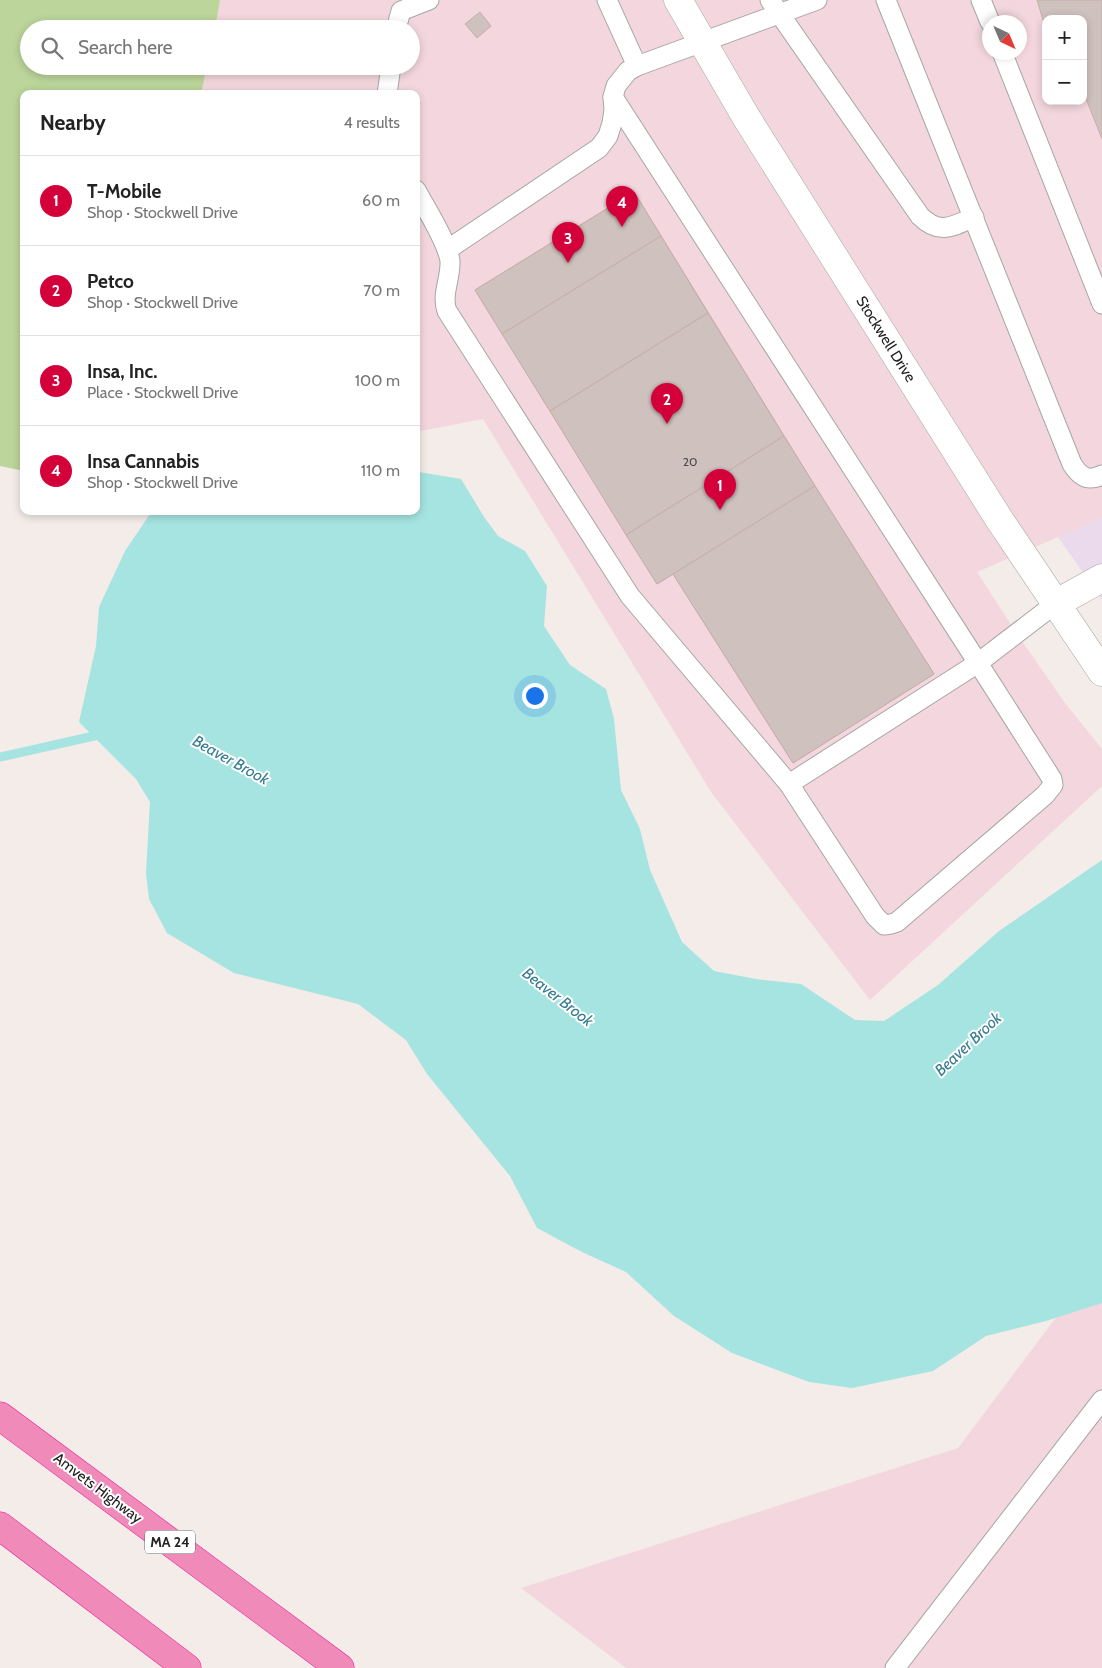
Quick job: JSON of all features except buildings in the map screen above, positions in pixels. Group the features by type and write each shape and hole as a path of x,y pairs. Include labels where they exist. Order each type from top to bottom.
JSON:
{"highway":[{"name":"Amvets Highway","path":"0,1416 340,1668"},
{"path":"0,1526 187,1668"}],"street":[{"name":"Stockwell Drive","path":"678,0 746,117 998,519 1102,672"},
{"path":"1056,604 1102,578"}],"lane":[{"path":"397,13 429,0"},
{"path":"607,0 637,66"},
{"path":"447,250 599,148 608,136 612,123 614,110 613,96 616,86 628,71 702,43 774,7 816,0"},
{"path":"886,0 1072,464 1083,478 1090,479 1102,475"},
{"path":"982,0 987,15"},
{"path":"774,7 920,216 928,224 936,228 954,226 974,217"},
{"path":"1005,60 1102,304"},
{"path":"388,90 390,75"},
{"path":"420,198 447,250 449,268 443,302 447,311 630,596 789,784 875,916 884,925 897,922 1045,795 1053,784 1050,774 613,96"},
{"path":"789,784 978,662 1056,604"},
{"path":"895,1668 1102,1400"}],"shaded area":[{"path":"220,0 1102,0 1102,518 977,572 1065,703 1102,749 1102,786 870,1000 711,792 483,419 420,431 420,90 202,90 205,75 420,75 420,20 217,20"},
{"path":"1102,518 1102,600 1058,537"},
{"path":"1102,1256 1102,1668 626,1668 521,1588 958,1448"}],"green space":[{"path":"0,0 220,0 217,20 20,20 20,75 205,75 202,90 20,90 20,470 0,466"}],"water":[{"path":"420,472 461,479 498,536 525,551 547,586 544,626 570,665 606,689 614,719 621,790 640,829 650,870 682,942 714,971 756,979 801,984 855,1020 884,1021 938,985 999,931 1102,860 1102,1303 1046,1321 986,1336 933,1371 852,1388 809,1382 732,1353 674,1316 626,1272 582,1252 537,1228 510,1176 427,1074 406,1040 358,1004 234,973 167,933 149,899 146,873 150,802 136,779 79,722 96,646 99,607 125,551 149,515 420,515"}],"waterway":[{"name":"Beaver Brook","path":"0,757 103,734"}],"place":[{"name":"Insa Cannabis","path":"622,227"},
{"name":"Insa, Inc.","path":"568,263"},
{"name":"Petco","path":"667,424"},
{"name":"T-Mobile","path":"720,510"}]}
